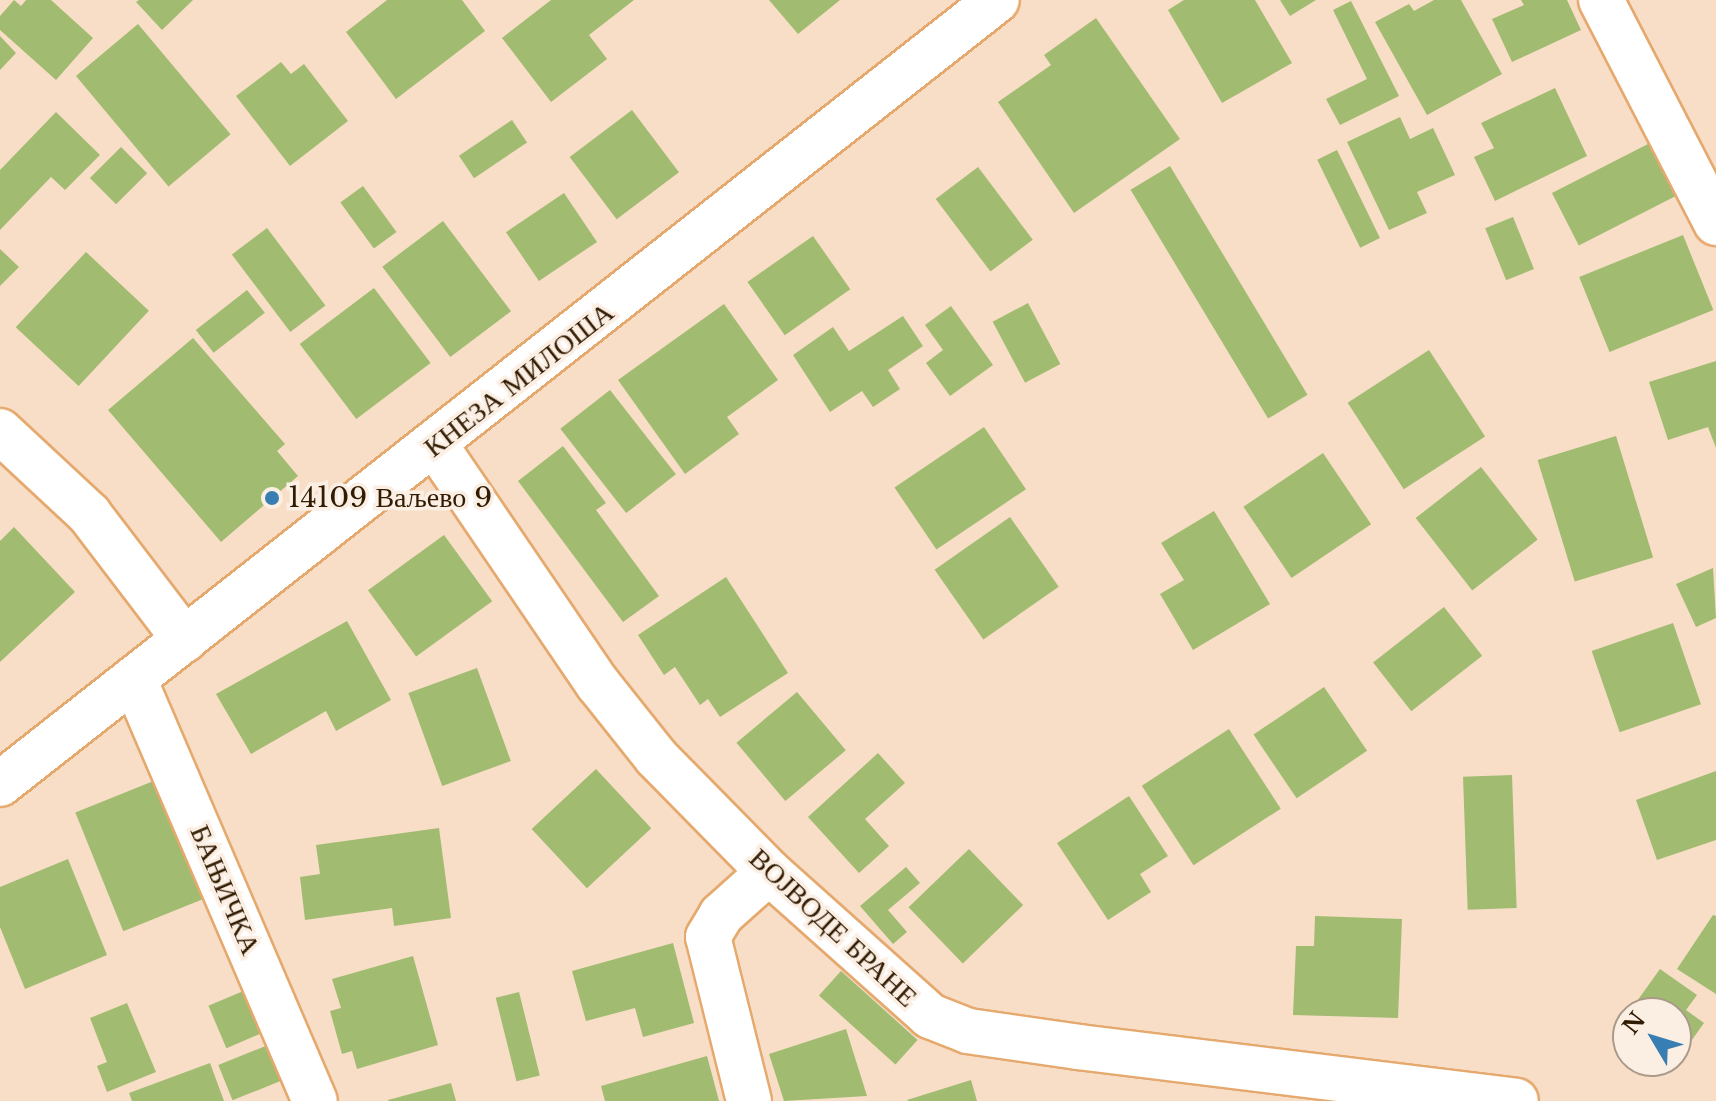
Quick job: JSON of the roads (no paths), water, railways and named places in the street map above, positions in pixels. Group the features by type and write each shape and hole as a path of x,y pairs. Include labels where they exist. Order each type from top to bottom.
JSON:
{"street":[{"path":"1601,0 1716,223"},
{"name":"КНЕЗА МИЛОША","path":"0,784 436,446 976,6"},
{"path":"0,431 89,514 185,640"},
{"name":"ВОЈВОДЕ БРАНЕ","path":"436,446 598,684 656,757 769,872 897,992 947,1025 1516,1101"},
{"name":"БАЊИЧКА","path":"134,679 315,1101"},
{"path":"749,1101 708,937 721,915 769,872"}],"place":[{"name":"14109 Ваљево 9","path":"272,498"}]}
